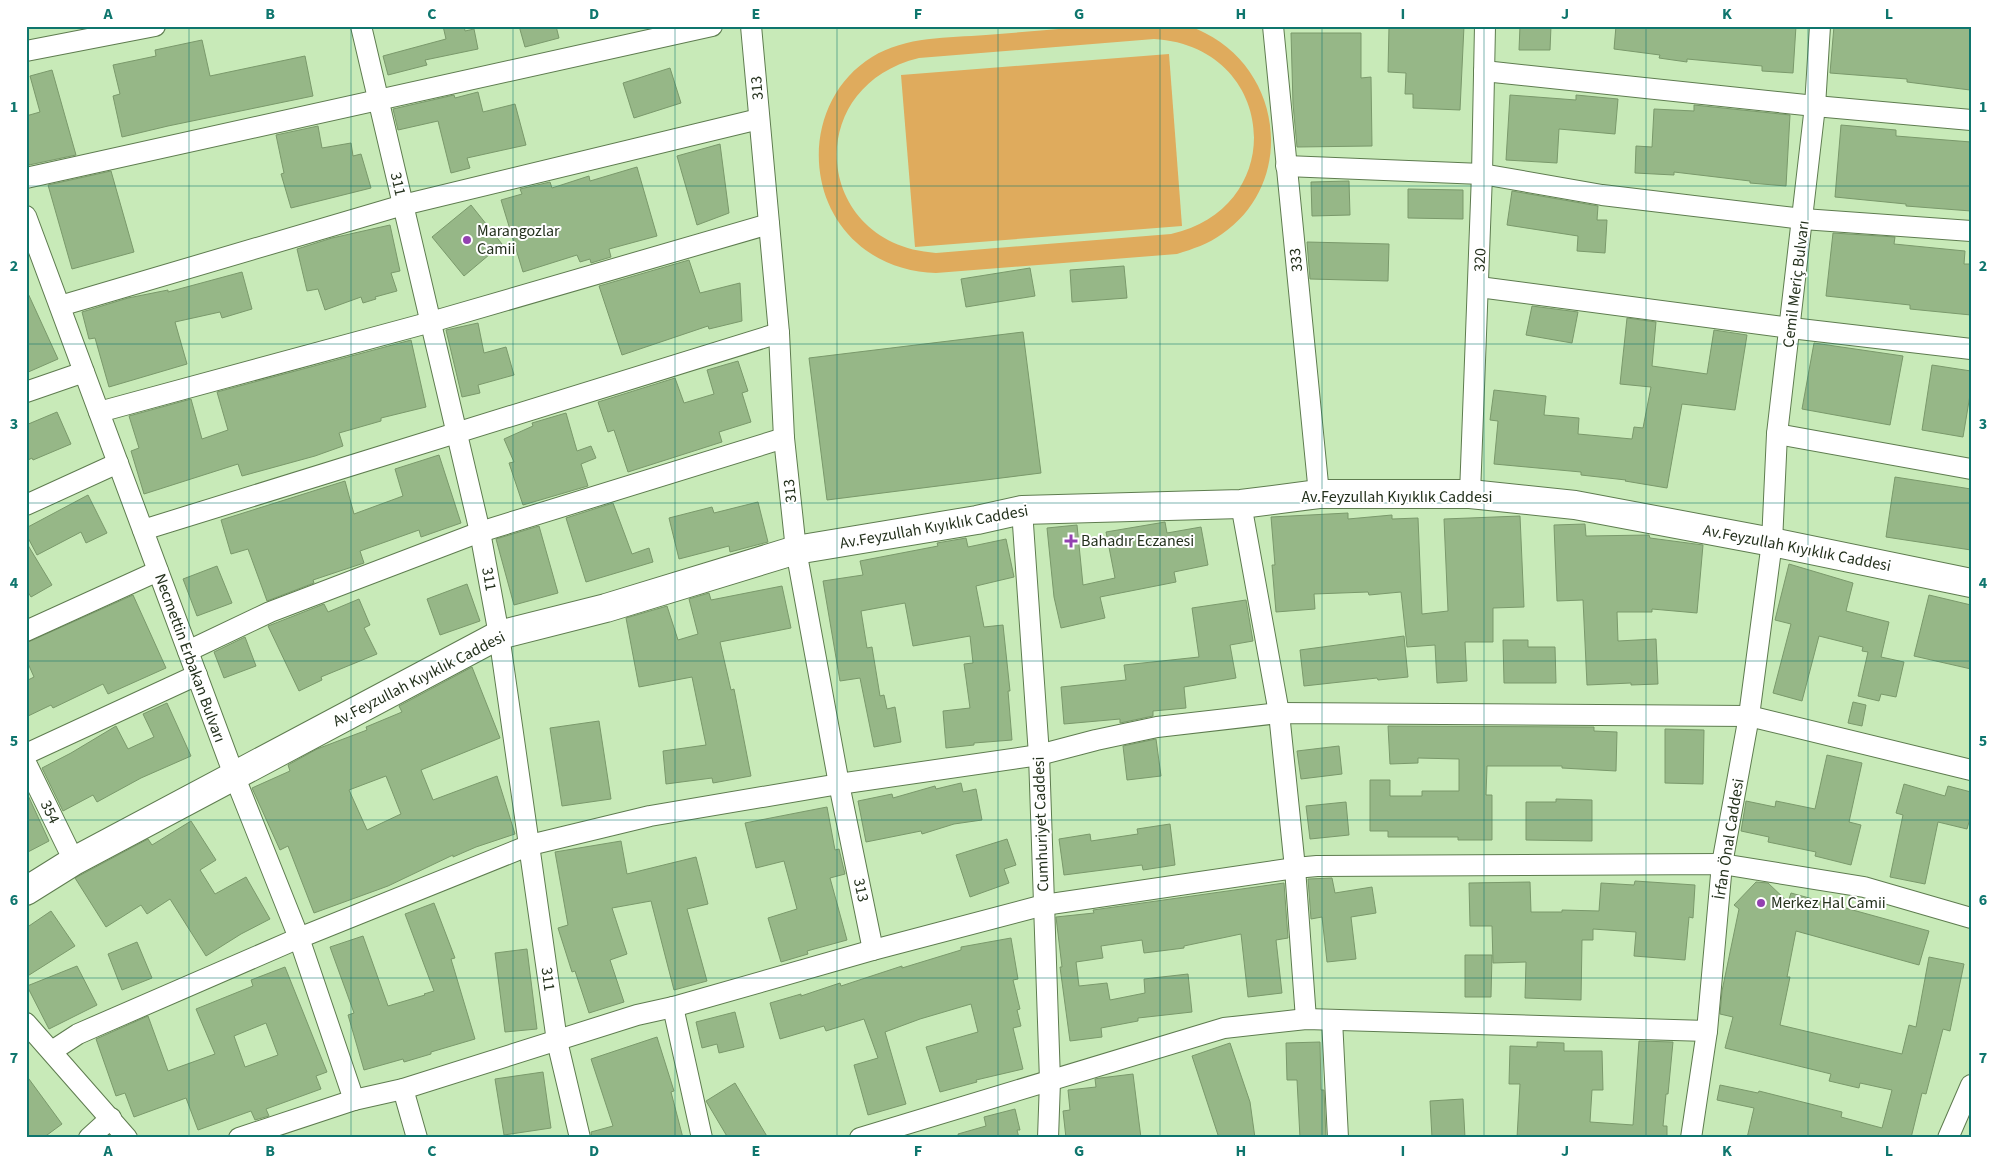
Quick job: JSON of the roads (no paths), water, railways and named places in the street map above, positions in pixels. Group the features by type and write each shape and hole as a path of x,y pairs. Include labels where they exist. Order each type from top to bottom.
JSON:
{"street":[{"path":"26,52 155,26"},
{"name":"311","path":"361,26 480,532 499,635 557,1041 580,1138"},
{"path":"26,178 712,26"},
{"name":"313","path":"751,26 779,333 784,438 796,550 839,784 873,950"},
{"name":"333","path":"1273,26 1319,494"},
{"name":"320","path":"1470,494 1479,287 1485,26"},
{"name":"Cemil Meriç Bulvarı","path":"1772,542 1777,434 1791,328 1815,106 1820,26"},
{"path":"1484,70 1815,106 1971,120"},
{"path":"60,306 403,206 760,119"},
{"path":"1286,166 1482,174 1602,195 1803,219 1971,231"},
{"name":"Necmettin Erbakan Bulvarı","path":"26,216 31,246 60,306 234,775 299,938 354,1100"},
{"path":"99,412 431,322 769,224"},
{"path":"1479,287 1791,328 1971,349"},
{"path":"143,530 779,333"},
{"path":"26,392 84,372"},
{"path":"1777,434 1971,469"},
{"path":"188,651 270,612 480,532 784,438"},
{"path":"26,505 118,462"},
{"name":"Av.Feyzullah Kıyıklık Caddesi","path":"26,891 74,861 499,635 606,608 796,550 977,520 1022,510 1241,504 1319,494 1470,494 1574,505 1772,542 1971,583"},
{"path":"1241,504 1279,713 1295,868 1306,1019"},
{"name":"Cumhuriyet Caddesi","path":"1022,510 1039,755 1050,1081 1048,1138"},
{"name":"İrfan Önal Caddesi","path":"1690,1138 1707,1031 1722,864 1749,716 1772,542"},
{"path":"26,631 158,571"},
{"path":"26,754 197,676"},
{"path":"52,1051 78,1034 299,938 530,845 650,816 839,784 1039,755 1157,727 1279,713 1749,716 1971,770"},
{"name":"354","path":"26,763 74,861"},
{"path":"239,1138 354,1100 403,1089 637,1014 673,1007 873,950 1044,905 1295,868 1317,866 1722,864 1864,887 1971,918"},
{"path":"673,1007 702,1138"},
{"path":"860,1138 1224,1028 1306,1019 1707,1031"},
{"path":"1332,1020 1338,1138"},
{"path":"26,1023 127,1138"},
{"path":"1948,1138 1971,1085"},
{"path":"403,1089 417,1138"},
{"path":"89,1138 111,1118"}],"place":[{"name":"Marangozlar Camii","path":"467,240"},
{"name":"Bahadır Eczanesi","path":"1071,541"},
{"name":"Merkez Hal Camii","path":"1761,903"}]}
